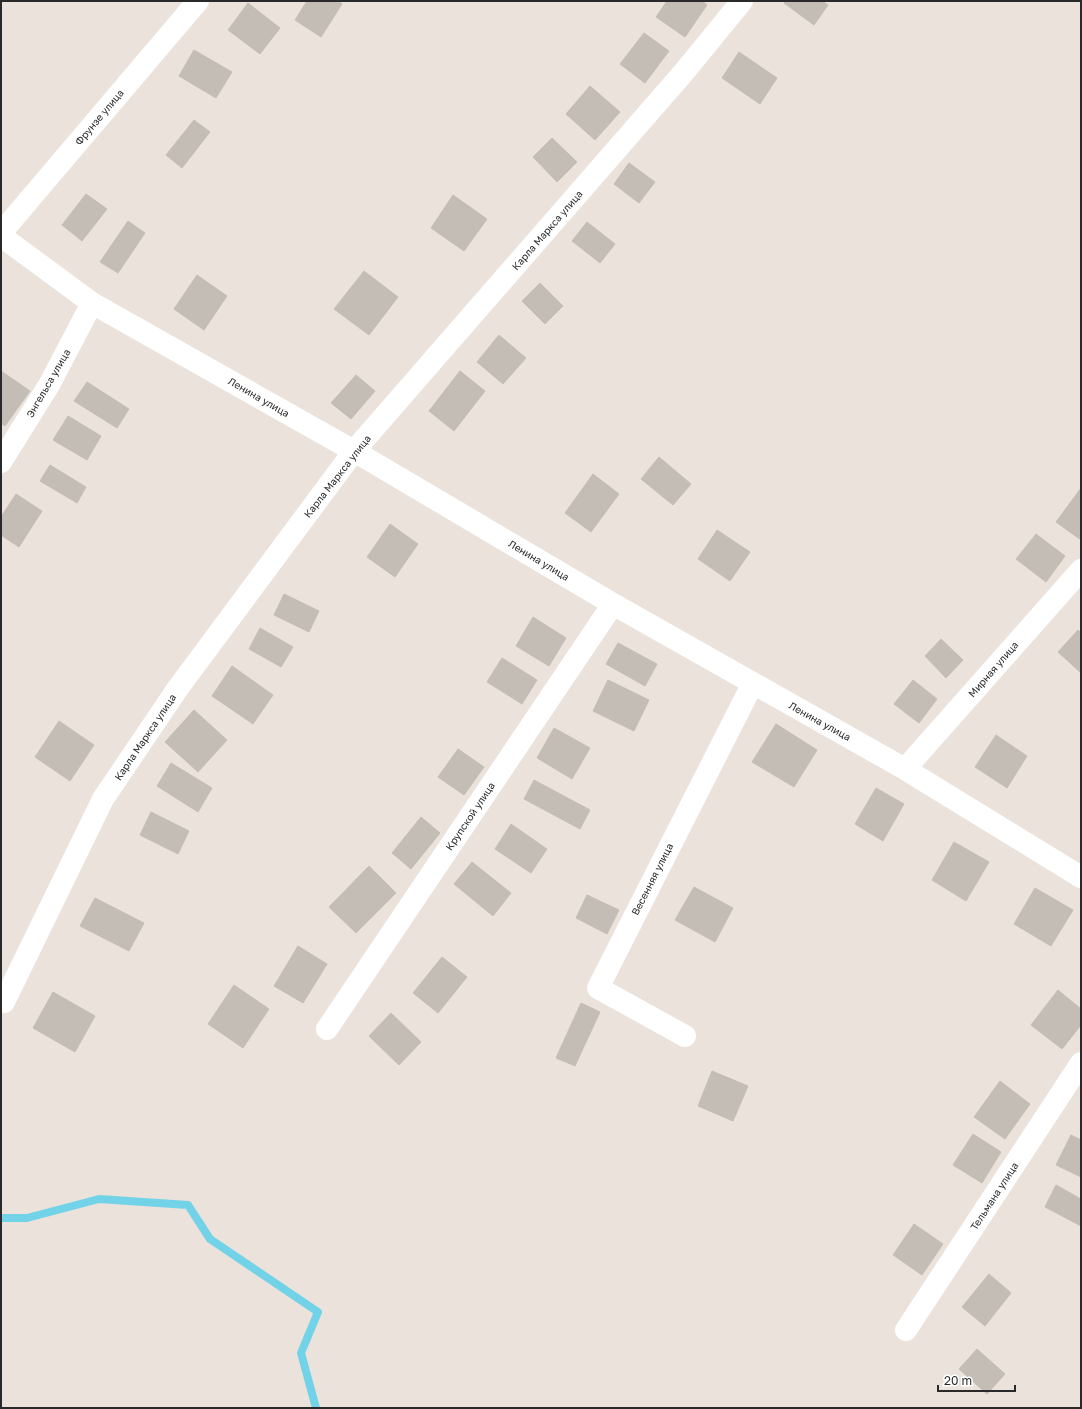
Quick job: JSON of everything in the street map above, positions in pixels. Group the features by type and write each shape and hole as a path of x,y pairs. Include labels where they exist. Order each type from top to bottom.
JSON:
{"street":[{"name":"Фрунзе улица","path":"1,233 198,1"},
{"name":"Карла Маркса улица","path":"4,1002 104,799 178,688 354,451 684,72 742,1"},
{"name":"Ленина улица","path":"1,236 92,303 354,451 613,604 905,769 1081,876"},
{"name":"Энгельса улица","path":"2,457 49,384 92,303"},
{"name":"Мирная улица","path":"905,769 1081,570"},
{"name":"Крупской улица","path":"327,1028 613,604"},
{"name":"Весенняя улица","path":"685,1036 598,988 752,683"},
{"name":"Тельмана улица","path":"906,1330 1081,1063"}],"building":[{"path":"307,1 338,1 342,4 321,37 295,20"},
{"path":"667,1 702,1 707,5 685,37 656,17"},
{"path":"786,1 822,1 828,5 814,25 784,3"},
{"path":"248,3 280,28 260,54 228,30"},
{"path":"644,33 669,51 645,83 620,64"},
{"path":"194,50 232,72 216,98 179,76"},
{"path":"739,52 777,78 760,104 722,78"},
{"path":"590,86 620,112 595,140 566,114"},
{"path":"194,120 210,132 182,168 166,155"},
{"path":"552,138 577,162 557,182 533,157"},
{"path":"629,163 655,182 639,203 614,184"},
{"path":"86,194 107,209 82,241 62,225"},
{"path":"453,195 487,219 464,251 431,228"},
{"path":"128,221 145,233 118,273 100,262"},
{"path":"587,222 615,244 600,263 572,241"},
{"path":"364,271 398,297 369,335 334,309"},
{"path":"197,275 227,296 204,330 174,309"},
{"path":"540,283 563,306 545,324 522,301"},
{"path":"499,335 526,358 503,384 477,362"},
{"path":"1,371 30,391 5,426 1,423"},
{"path":"460,371 485,391 454,431 429,411"},
{"path":"356,375 375,391 351,419 331,403"},
{"path":"87,382 129,409 117,428 74,401"},
{"path":"68,416 101,436 87,460 53,440"},
{"path":"659,457 691,484 673,505 641,479"},
{"path":"50,465 86,487 77,503 40,481"},
{"path":"593,474 619,494 591,532 565,513"},
{"path":"1081,488 1081,540 1056,522"},
{"path":"16,494 42,511 19,547 1,535 1,517"},
{"path":"390,524 418,544 395,577 367,557"},
{"path":"717,530 750,552 730,581 698,559"},
{"path":"1036,534 1065,556 1046,582 1016,559"},
{"path":"284,594 319,611 309,632 274,615"},
{"path":"533,617 566,638 549,666 516,646"},
{"path":"260,628 293,647 281,667 249,649"},
{"path":"1078,630 1081,633 1080,672 1058,652"},
{"path":"941,639 963,660 946,678 925,656"},
{"path":"618,643 657,664 645,686 606,664"},
{"path":"502,658 537,680 522,704 487,682"},
{"path":"232,666 273,695 253,724 212,696"},
{"path":"608,680 649,700 634,731 593,711"},
{"path":"913,680 937,699 919,723 894,704"},
{"path":"194,710 227,740 198,772 165,742"},
{"path":"59,721 94,745 70,781 35,757"},
{"path":"776,724 817,750 794,787 752,762"},
{"path":"554,728 590,748 572,779 537,758"},
{"path":"996,735 1027,756 1007,788 975,767"},
{"path":"458,749 484,767 464,795 438,777"},
{"path":"171,763 212,788 198,812 157,786"},
{"path":"534,780 590,810 580,829 524,799"},
{"path":"876,788 904,804 883,841 855,824"},
{"path":"151,812 189,831 178,854 140,835"},
{"path":"421,817 440,833 411,869 392,853"},
{"path":"511,824 547,849 531,873 495,849"},
{"path":"954,842 989,862 966,901 932,880"},
{"path":"472,862 511,893 493,916 454,884"},
{"path":"369,866 396,893 356,933 329,907"},
{"path":"694,887 733,908 715,942 675,920"},
{"path":"1035,888 1073,910 1051,946 1014,924"},
{"path":"587,895 619,910 607,934 576,918"},
{"path":"95,898 144,923 129,951 80,926"},
{"path":"298,946 327,964 303,1003 274,986"},
{"path":"442,957 467,977 438,1013 413,993"},
{"path":"234,985 269,1009 243,1048 208,1024"},
{"path":"1058,990 1081,1009 1081,1025 1062,1049 1031,1025"},
{"path":"53,992 95,1016 75,1052 33,1028"},
{"path":"581,1003 600,1012 575,1066 556,1058"},
{"path":"391,1013 421,1042 399,1065 369,1036"},
{"path":"712,1071 748,1086 733,1121 698,1106"},
{"path":"1000,1081 1030,1104 1005,1139 974,1117"},
{"path":"973,1134 1001,1152 982,1183 953,1165"},
{"path":"1071,1135 1081,1140 1081,1177 1056,1165"},
{"path":"1056,1185 1081,1199 1081,1226 1045,1207"},
{"path":"914,1224 943,1244 922,1275 893,1255"},
{"path":"989,1274 1011,1293 985,1326 962,1307"},
{"path":"977,1349 1005,1374 987,1394 959,1369"}],"waterway":[{"path":"1,1218 27,1218 99,1199 188,1205 210,1239 318,1312 301,1353 316,1408"}]}
